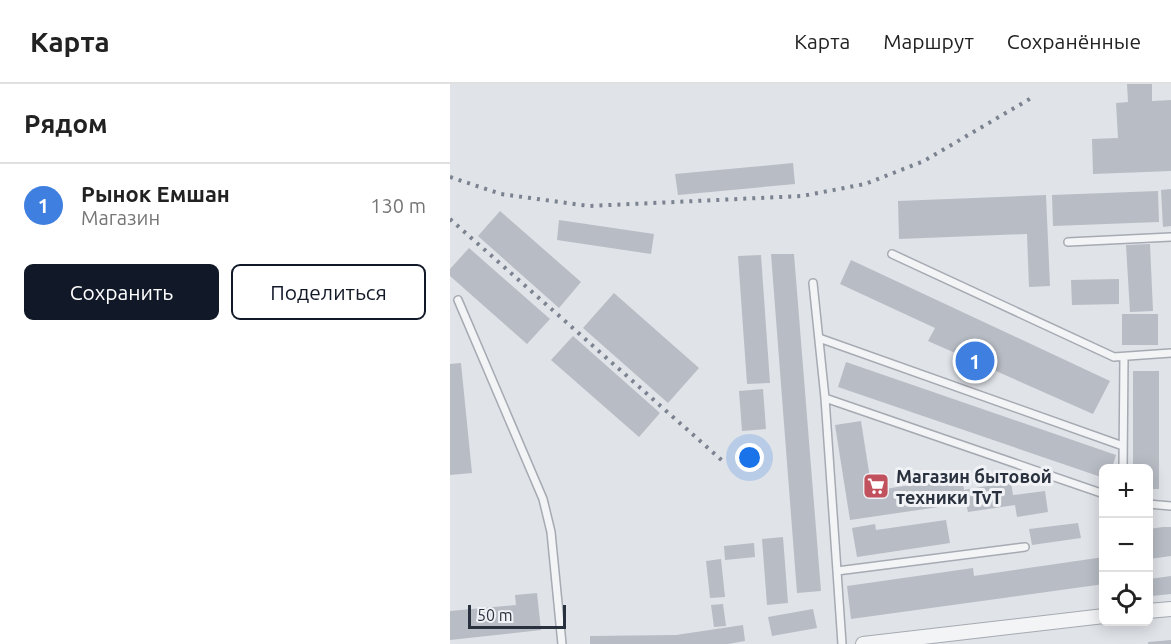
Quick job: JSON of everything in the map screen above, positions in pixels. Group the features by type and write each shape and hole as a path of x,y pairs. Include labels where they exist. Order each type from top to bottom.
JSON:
{"street":[{"path":"1153,611 1171,609"},
{"path":"863,644 1099,617"}],"lane":[{"path":"1068,242 1171,237"},
{"path":"892,254 1113,357 1171,353"},
{"path":"813,283 825,398 842,644"},
{"path":"458,300 543,499 551,532 562,644"},
{"path":"819,338 1124,446"},
{"path":"1123,464 1124,357"},
{"path":"825,398 1099,492"},
{"path":"1153,504 1171,506"},
{"path":"837,571 1025,547"}],"building":[{"path":"1127,84 1152,84 1152,101 1171,100 1171,171 1093,174 1092,139 1118,138 1116,103 1128,102"},
{"path":"793,163 795,184 678,195 675,174"},
{"path":"1171,189 1171,226 1163,227 1161,190"},
{"path":"1158,191 1159,222 1053,226 1052,195"},
{"path":"1046,195 1050,286 1029,287 1027,234 899,239 898,201"},
{"path":"500,211 581,282 559,308 478,236"},
{"path":"559,220 654,234 651,254 557,240"},
{"path":"1150,244 1153,311 1130,312 1126,245"},
{"path":"469,248 550,319 527,344 450,276 450,269"},
{"path":"771,254 794,254 821,591 797,593"},
{"path":"761,255 770,383 747,384 738,256"},
{"path":"851,260 1110,381 1093,414 928,341 935,328 840,284"},
{"path":"1119,279 1119,304 1072,305 1071,280"},
{"path":"614,293 699,368 668,403 583,328"},
{"path":"1122,314 1158,314 1158,345 1122,345"},
{"path":"573,336 660,413 639,437 551,360"},
{"path":"846,362 1116,455 1113,464 1099,464 1099,476 838,387"},
{"path":"461,363 472,473 450,475 450,364"},
{"path":"1133,371 1159,371 1159,489 1153,489 1153,464 1133,464"},
{"path":"763,389 766,429 742,431 739,391"},
{"path":"861,421 872,491 962,477 964,490 1011,482 1013,495 1045,491 1048,512 1017,517 1015,505 968,512 966,503 850,520 835,425"},
{"path":"946,520 950,543 857,557 852,528 875,524 876,530"},
{"path":"1078,523 1081,538 1032,545 1029,529"},
{"path":"1171,527 1171,556 1153,558 1153,528"},
{"path":"783,537 788,603 767,605 762,539"},
{"path":"754,543 755,557 725,560 724,546"},
{"path":"1099,558 1099,585 851,619 847,586 973,568 974,576"},
{"path":"721,559 725,597 710,598 706,561"},
{"path":"1171,576 1171,594 1153,596 1153,579"},
{"path":"537,593 541,630 450,640 450,611 516,605 515,595"},
{"path":"723,604 726,626 714,627 711,605"},
{"path":"813,609 817,628 772,636 768,617"},
{"path":"743,625 745,641 728,644 590,644 590,636 676,635"},
{"path":"1171,640 1171,644 1148,644 1148,642"}],"railway":[{"path":"450,177 501,194 589,206 802,196 865,184 924,161 1033,97"},
{"path":"450,219 726,464"}],"place":[{"name":"Рынок Емшан","path":"975,361"},
{"name":"Магазин бытовой техники TvT","path":"876,486"}]}
